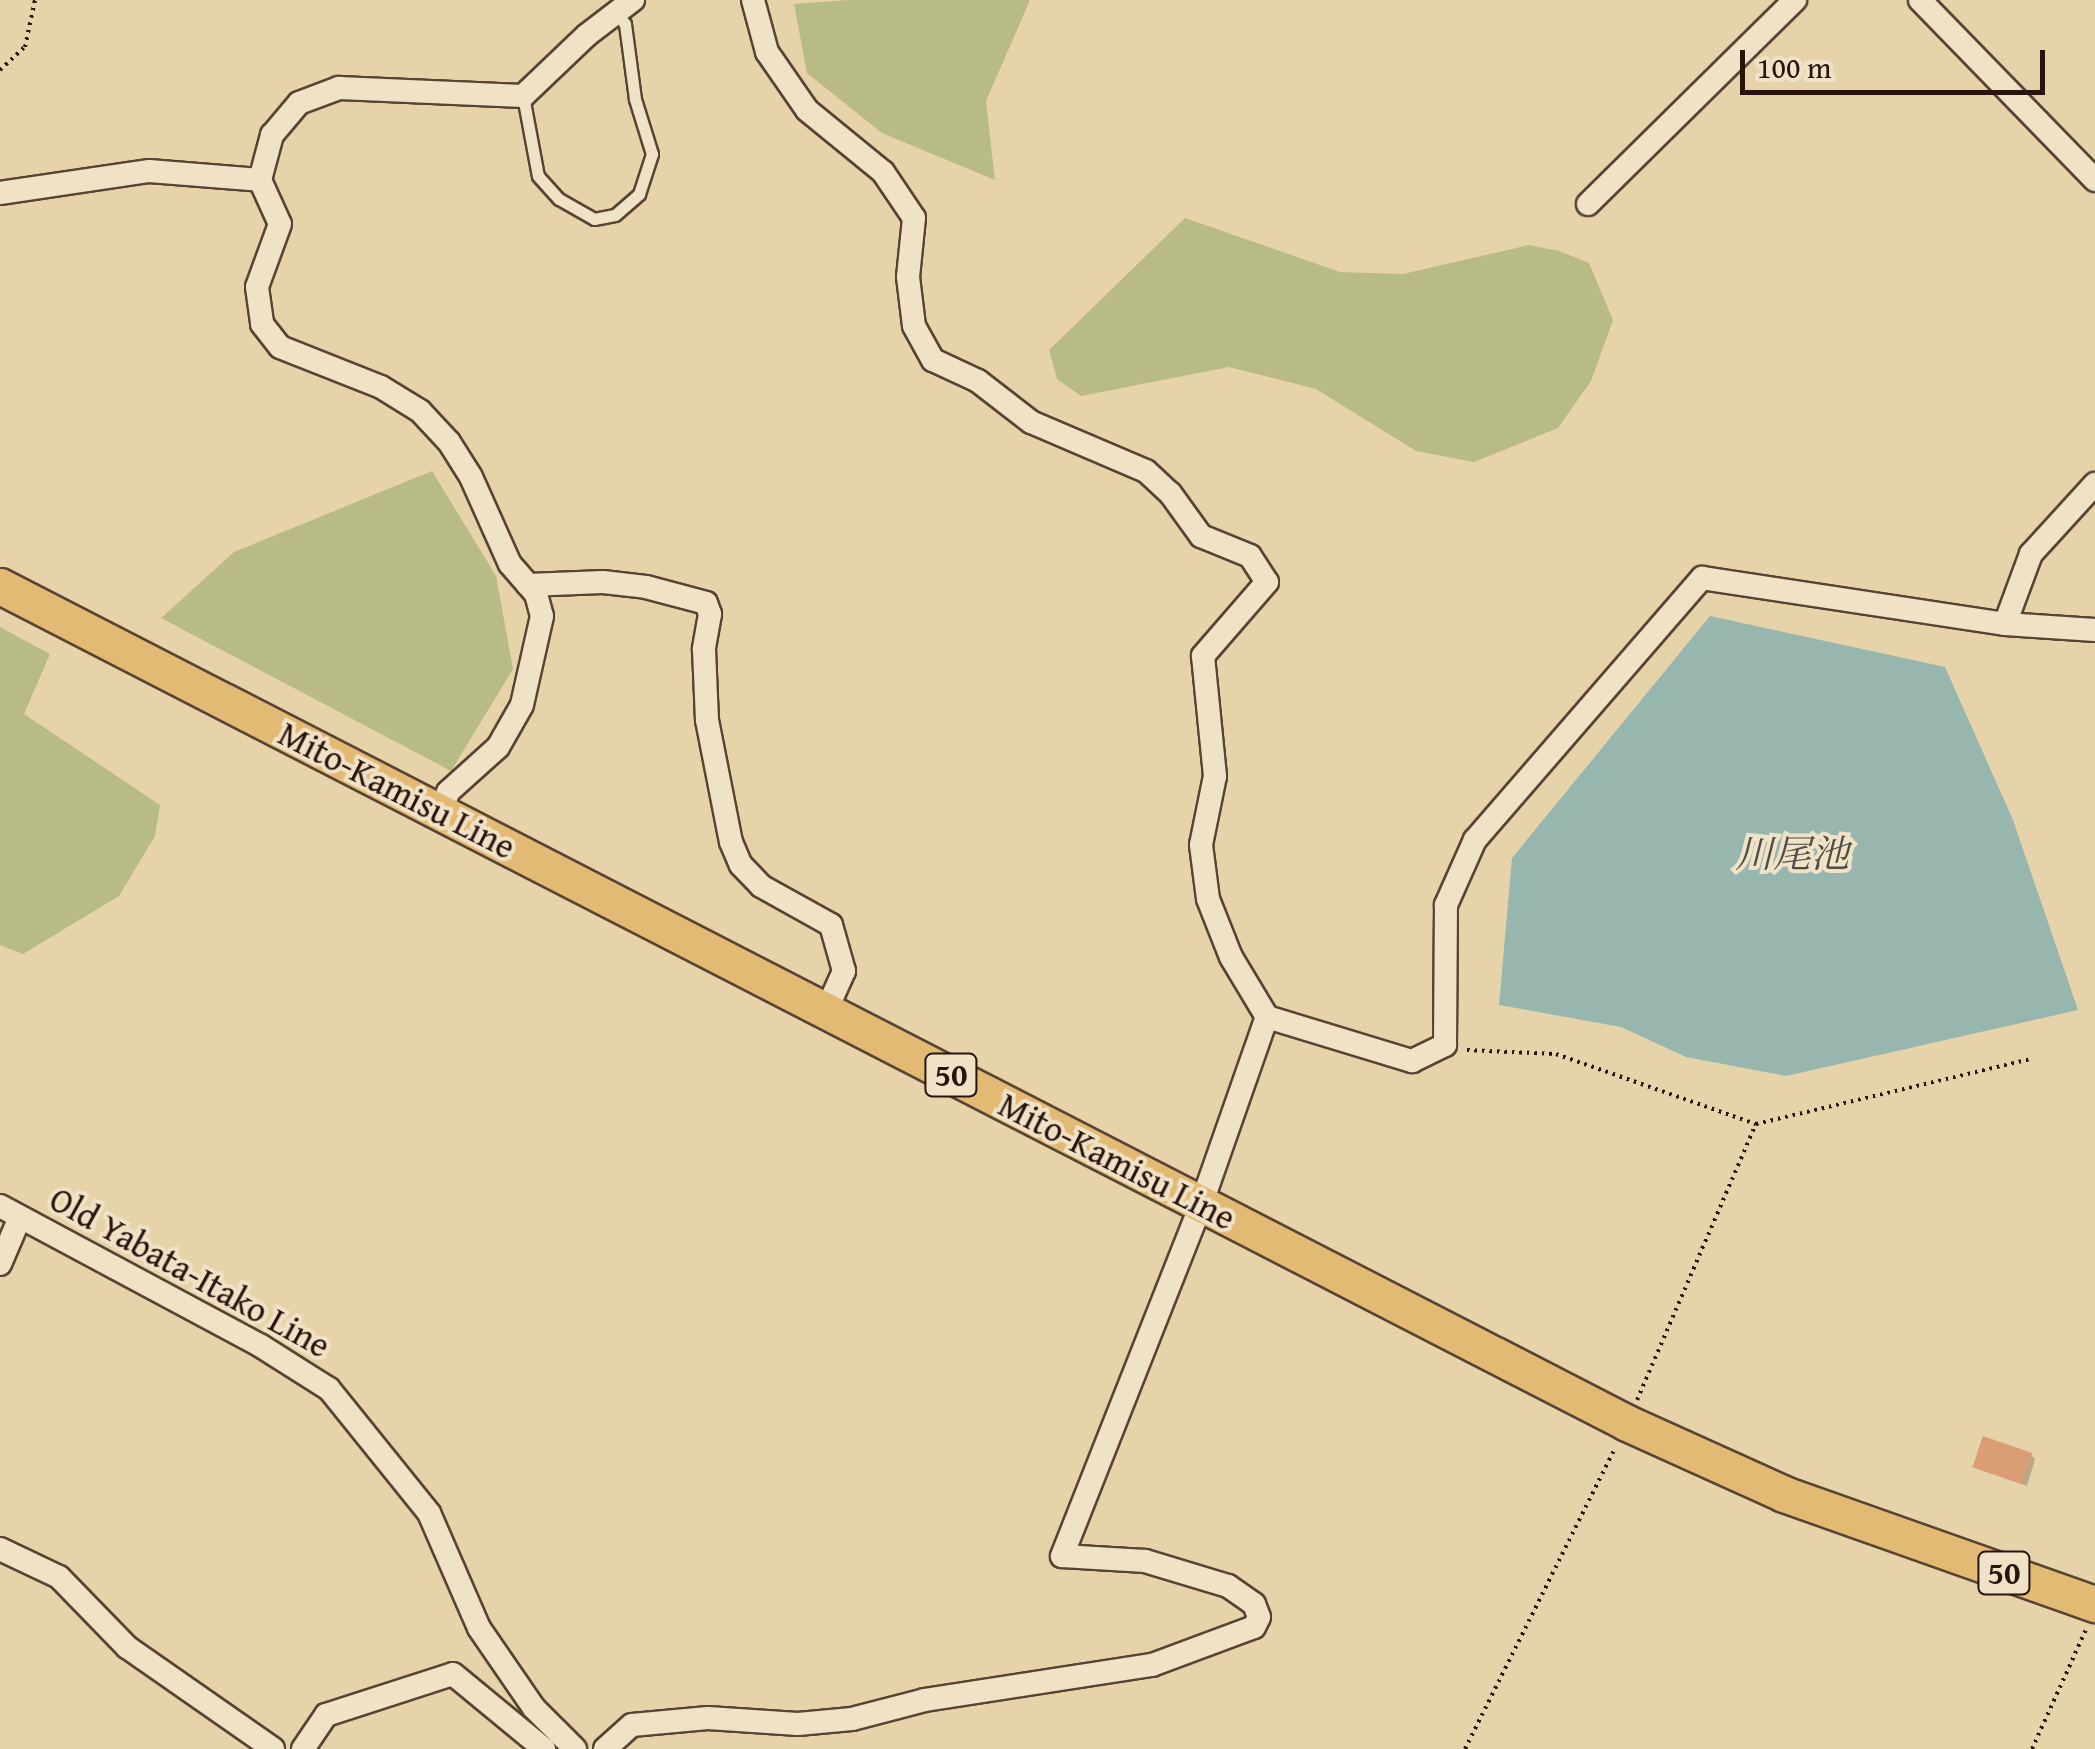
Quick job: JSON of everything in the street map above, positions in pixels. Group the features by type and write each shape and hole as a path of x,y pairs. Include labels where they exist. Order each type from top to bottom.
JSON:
{"main road":[{"name":"Mito-Kamisu Line","path":"0,586 1628,1424 1784,1494 2091,1616"}],"street":[{"path":"753,0 766,52 807,110 883,172 914,218 908,277 914,326 933,360 978,381 1030,422 1146,471 1170,493 1201,536 1250,556 1267,582 1204,656 1215,776 1201,845 1208,899 1231,958 1267,1017 1412,1060 1445,1045 1446,905 1475,840 1702,578 2005,624 2095,630"},
{"path":"1588,204 1795,0"},
{"path":"1920,0 2095,180"},
{"path":"442,813 448,792 498,747 522,705 542,616 536,594 510,564 471,477 448,442 420,411 382,387 280,347 262,324 257,287 280,224 260,180 272,135 299,103 338,88 523,96 624,6"},
{"path":"0,194 149,170 260,180"},
{"path":"2005,624 2031,554 2095,484"},
{"path":"528,585 603,582 646,587 706,603 710,614 704,648 707,720 732,842 741,865 761,886 831,925 844,971 826,1011"},
{"path":"604,1749 632,1725 708,1718 798,1724 852,1720 926,1700 1152,1665 1254,1628 1259,1617 1254,1604 1228,1586 1145,1560 1062,1556 1201,1205 1267,1017"},
{"path":"0,1264 10,1212"},
{"name":"Old Yabata-Itako Line","path":"10,1212 261,1346 329,1389 429,1513 479,1628 534,1708 576,1749"},
{"path":"0,1549 59,1577 127,1648 273,1749"},
{"path":"303,1749 326,1715 453,1674 544,1749"}],"lane":[{"path":"523,96 538,176 559,199 594,219 615,215 639,194 652,154 636,99 624,6"}],"path":[{"path":"0,70 25,47 34,0"},
{"path":"1445,1045 1465,1050 1556,1054 1756,1124 2032,1058"},
{"path":"1465,1749 1628,1424 1756,1124"},
{"path":"2032,1749 2091,1616"}],"green space":[{"path":"849,0 1030,0 986,101 995,180 882,133 807,73 794,4"},
{"path":"1185,218 1340,272 1403,274 1529,245 1559,251 1589,263 1613,320 1591,381 1558,428 1474,462 1416,451 1316,389 1229,367 1081,396 1057,379 1049,350"},
{"path":"432,471 496,576 513,669 451,771 161,618 234,552"},
{"path":"0,627 50,654 24,714 160,805 155,836 119,896 23,954 0,945"}],"water":[{"name":"川尾池","path":"1710,616 1945,667 2013,820 2078,1010 1786,1076 1686,1057 1621,1027 1499,1005 1512,858"}],"building":[{"path":"1983,1436 2032,1453 2021,1484 1972,1467"}]}
